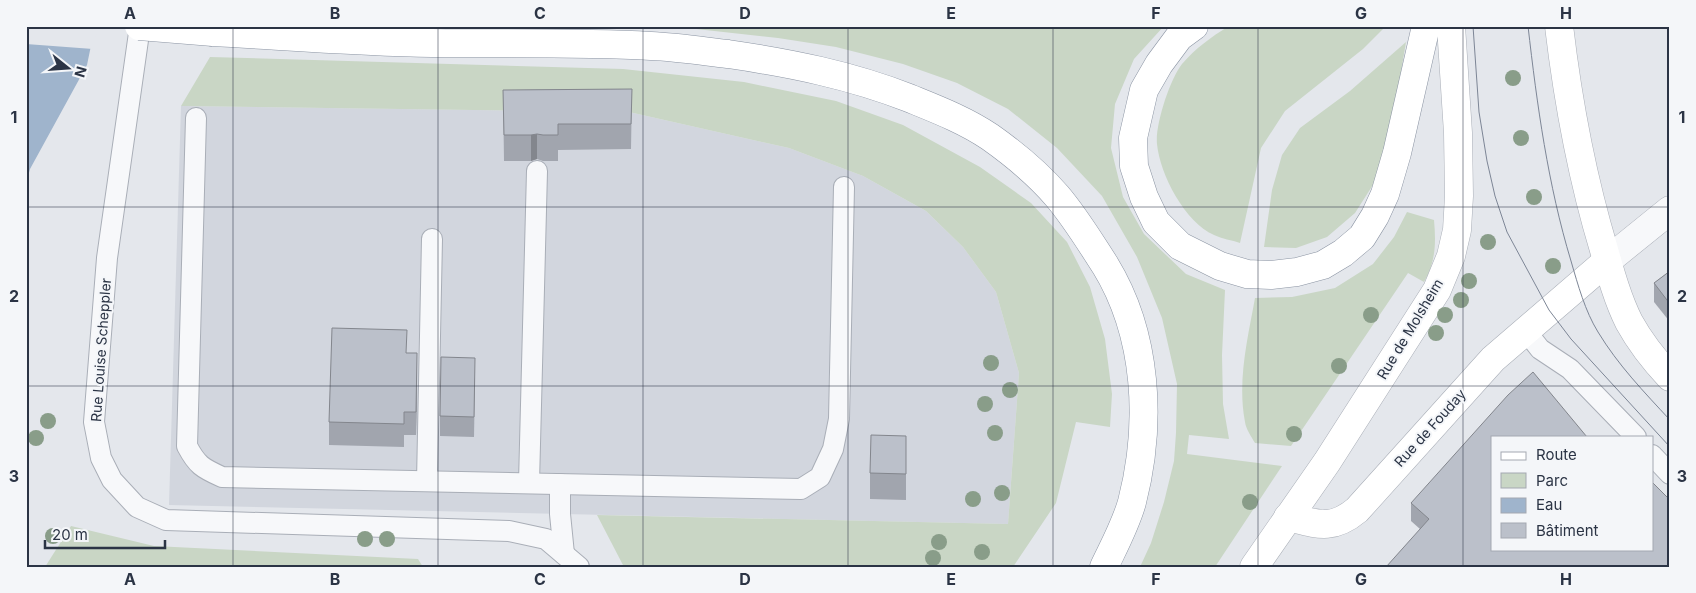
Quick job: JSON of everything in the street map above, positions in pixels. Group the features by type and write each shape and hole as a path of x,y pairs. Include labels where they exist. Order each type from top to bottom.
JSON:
{"main road":[{"path":"140,26 213,32 431,43 653,46 715,52 781,62 835,74 882,88 942,111 988,136 1028,167 1057,196 1113,278 1130,317 1139,358 1142,392 1142,453 1131,505 1104,567"},
{"path":"1194,26 1179,37 1144,90 1133,138 1134,166 1144,196 1156,222 1180,246 1220,266 1247,274 1271,275 1323,266 1362,236 1375,216 1385,194 1395,162 1426,26"},
{"name":"Rue de Molsheim","path":"1288,518 1327,462 1437,290 1451,256 1456,230 1459,196 1458,133 1451,26"},
{"path":"1559,26 1566,86 1592,212 1607,261 1630,324 1653,359 1670,378"},
{"name":"Rue de Fouday","path":"1288,518 1323,525 1336,524 1347,519 1493,359 1607,261"},
{"path":"1254,567 1288,518"}],"street":[{"path":"1607,261 1670,210"}],"lane":[{"name":"Rue Louise Scheppler","path":"140,26 107,258 94,422 101,458 112,480 137,508 166,520 509,531 546,539 579,567"},
{"path":"196,118 186,446 195,462 208,471 222,477 801,489 820,477 833,449 839,419 844,187"},
{"path":"529,483 537,171"},
{"path":"426,481 432,239"},
{"path":"1525,330 1540,349 1570,369 1635,436"},
{"path":"1654,457 1670,474"},
{"path":"560,484 560,514 564,554"}],"shaded area":[{"path":"181,106 629,112 789,148 863,176 926,211 963,247 996,292 1019,373 1008,524 169,505"}],"green space":[{"path":"669,26 1164,26 1134,59 1115,104 1111,148 1123,197 1144,234 1186,274 1225,290 1222,355 1223,404 1229,439 1189,435 1187,454 1282,466 1215,567 1140,567 1151,543 1174,461 1177,384 1162,318 1137,257 1102,196 1057,148 1008,109 957,83 903,64 836,47 778,38"},
{"path":"1229,26 1386,26 1363,49 1285,111 1261,148 1240,243 1217,236 1203,229 1193,220 1184,209 1169,183 1159,156 1157,144 1161,114 1177,71 1198,48"},
{"path":"1406,42 1392,126 1378,177 1355,213 1327,237 1296,248 1264,247 1272,190 1282,155 1300,128 1350,91"},
{"path":"210,57 623,69 744,82 836,101 903,125 980,167 1031,203 1067,242 1090,287 1105,339 1112,394 1110,427 1076,422 1056,503 1013,567 624,567 597,515 1008,524 1019,373 996,292 963,247 926,211 863,176 789,148 629,112 181,106"},
{"path":"1407,212 1434,220 1433,259 1424,282 1408,273 1291,446 1255,443 1246,425 1242,391 1244,359 1255,298 1292,297 1335,288 1373,264 1394,237"},
{"path":"71,526 154,546 418,559 423,567 45,567"}],"water":[{"path":"26,26 95,26 87,65 30,169 26,184"}],"pier":[{"path":"26,26 98,26 93,49 26,44"}],"building":[{"path":"632,89 631,124 558,124 558,135 504,135 503,90"},
{"path":"1670,271 1670,304 1654,283"},
{"path":"332,328 407,330 406,353 417,353 416,412 404,412 404,424 329,422"},
{"path":"441,357 475,358 474,417 440,416"},
{"path":"1533,372 1586,436 1491,436 1491,550 1654,550 1654,484 1670,500 1670,567 1386,567 1429,519 1411,503 1508,395"},
{"path":"871,435 906,436 906,474 870,473"}],"tram line":[{"path":"1473,26 1479,112 1487,161 1495,196 1507,232 1549,310 1571,339 1670,447"},
{"path":"1528,26 1539,115 1550,174 1563,232 1582,298 1593,324 1614,356 1670,420"}]}
